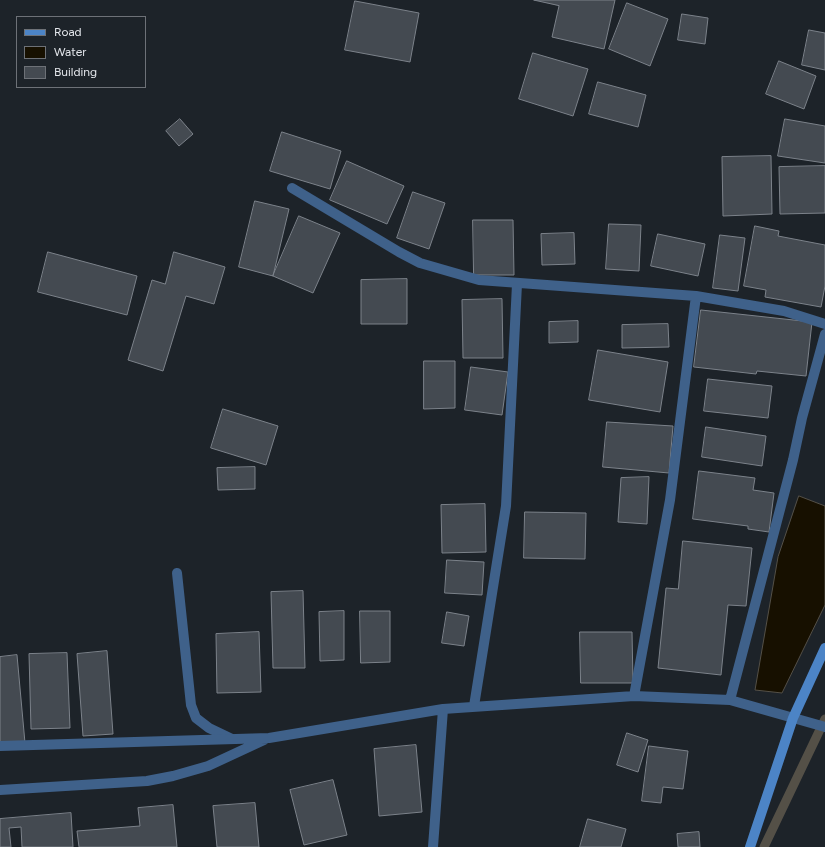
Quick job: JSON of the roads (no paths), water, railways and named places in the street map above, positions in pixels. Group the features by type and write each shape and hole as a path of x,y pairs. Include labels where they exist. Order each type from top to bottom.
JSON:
{"street":[{"path":"292,188 398,252 420,263 479,280 696,296 784,311 825,324"},
{"path":"474,706 506,506 517,284"},
{"path":"634,696 670,500 696,296"},
{"path":"730,700 825,334"},
{"path":"177,573 191,705 196,718 209,728 232,739"},
{"path":"750,847 794,718 825,648"},
{"path":"0,746 269,738 443,709 634,696 730,700 825,727"},
{"path":"433,847 443,709"},
{"path":"0,790 147,781 173,776 208,766 269,738"}],"water":[{"path":"799,496 825,506 825,605 782,693 755,690 778,557"}],"waterway":[{"path":"764,847 825,719"}]}
